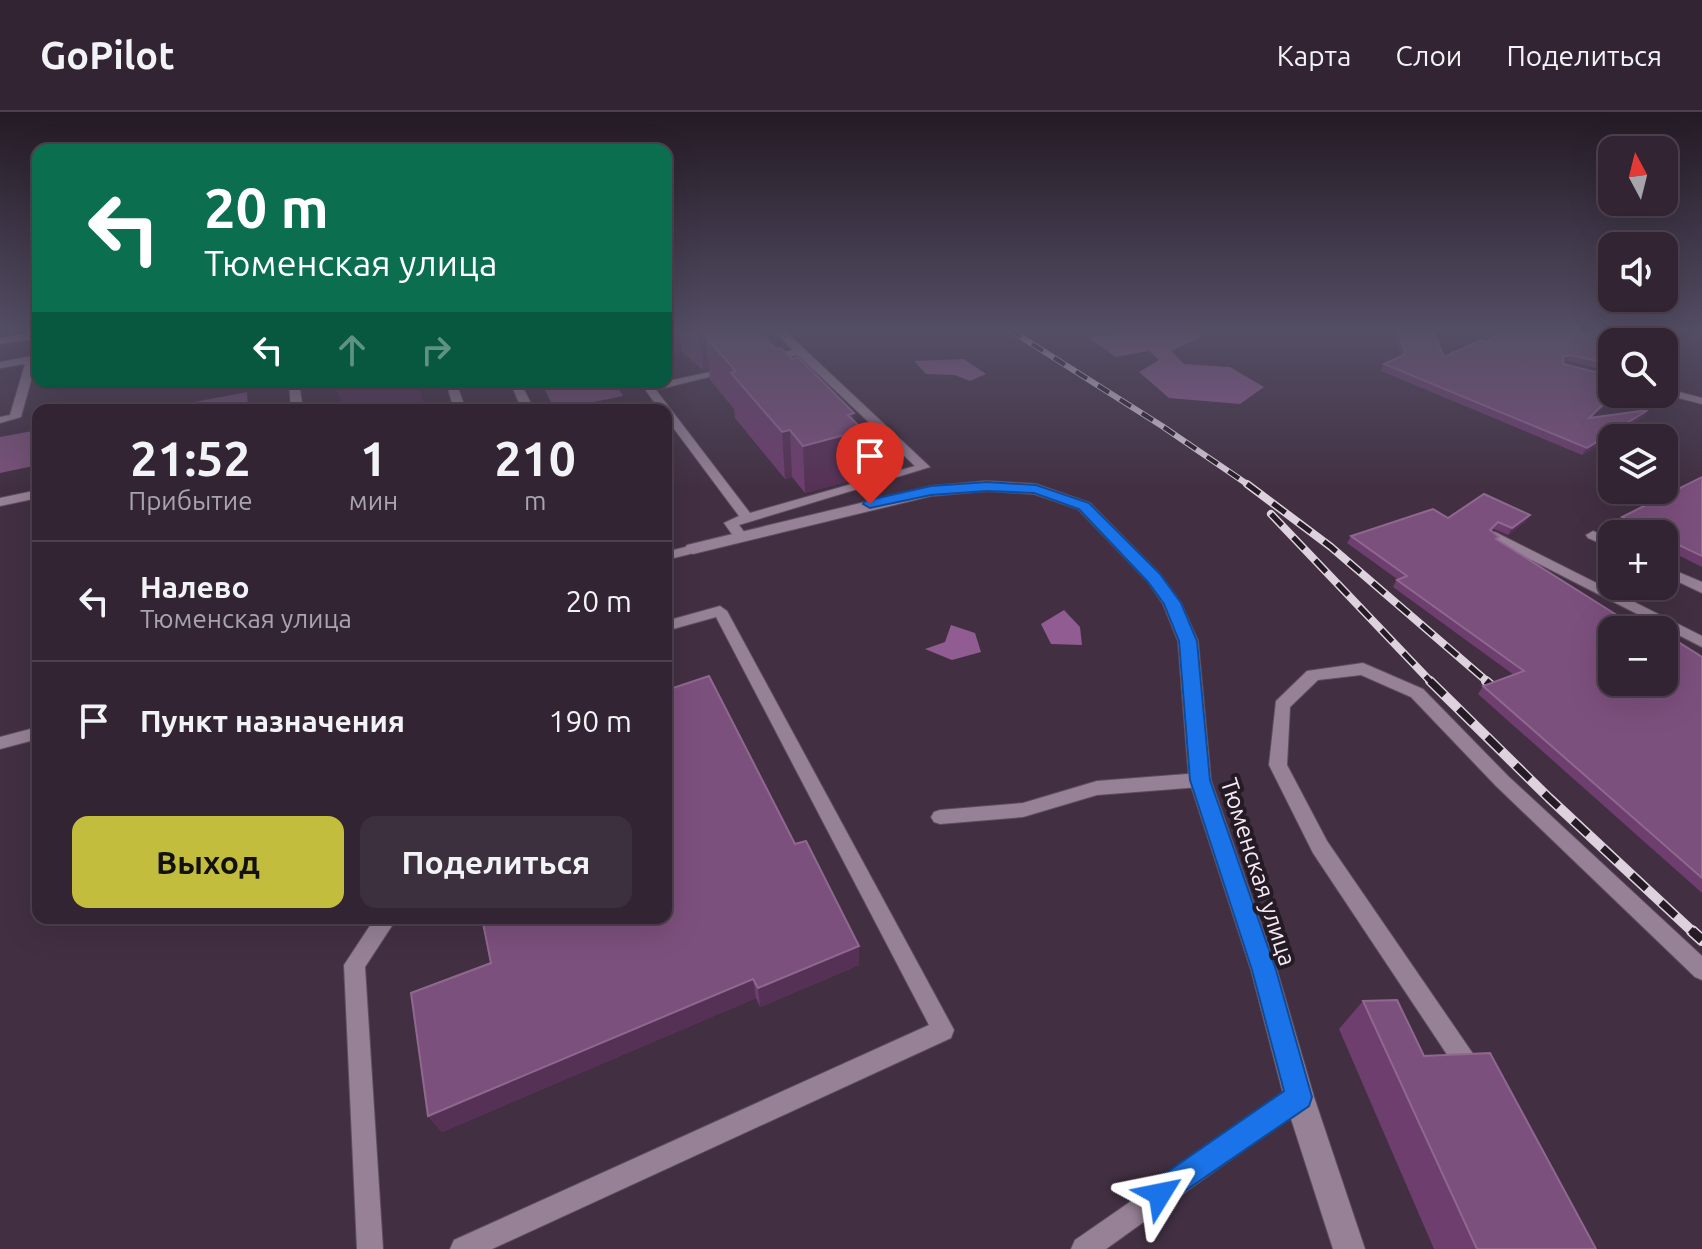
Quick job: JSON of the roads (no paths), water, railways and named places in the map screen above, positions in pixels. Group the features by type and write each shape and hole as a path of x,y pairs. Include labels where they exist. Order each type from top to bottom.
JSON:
{"street":[{"name":"Тюменская улица","path":"693,549 744,528 931,491 987,486 1036,489 1084,506 1154,578 1172,603 1188,641 1200,780 1264,970 1299,1097 1349,1249"}],"lane":[{"path":"0,420 15,417 26,383"},
{"path":"672,422 744,528 924,467 834,383"},
{"path":"1678,395 1702,401"},
{"path":"0,502 32,495"},
{"path":"1593,535 1598,537"},
{"path":"1495,536 1702,642"},
{"path":"672,554 693,549"},
{"path":"1678,577 1702,588"},
{"path":"463,1249 943,1030 720,611 672,624"},
{"path":"1486,1094 1320,847 1278,765 1282,705 1313,675 1363,669 1417,693 1502,781 1702,970"},
{"path":"0,743 32,735"},
{"path":"940,817 1023,810 1097,788 1200,780"},
{"path":"370,1249 354,965 383,924"},
{"path":"1084,1249 1299,1097"}],"railway":[{"path":"1094,383 1250,486"},
{"path":"1247,484 1331,547 1489,683"},
{"path":"1271,514 1431,682"},
{"path":"1486,681 1505,697"},
{"path":"1431,682 1549,798 1694,933"},
{"path":"1692,931 1702,940"}]}
